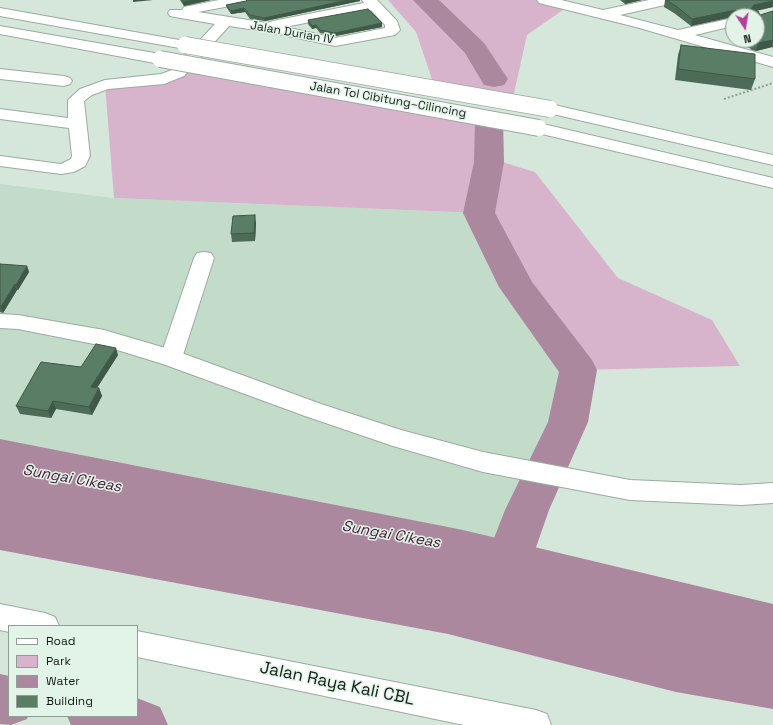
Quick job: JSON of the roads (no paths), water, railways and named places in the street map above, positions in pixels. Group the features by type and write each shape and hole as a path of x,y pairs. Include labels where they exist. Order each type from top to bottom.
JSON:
{"main road":[{"name":"Jalan Durian IV","path":"241,0 171,9 226,22 262,27 333,42 390,32 393,30 392,24 372,2"},
{"path":"544,0 769,58"},
{"path":"600,14 669,0"},
{"path":"262,27 372,2"},
{"name":"Jalan Tol Cibitung–Cilincing","path":"0,12 550,109 773,160"},
{"path":"0,161 49,168 68,168 79,162 81,156 76,100 86,92 106,85 134,80 164,79 178,73 226,22"},
{"path":"678,34 725,24"},
{"name":"Jalan Tol Cibitung–Cilincing","path":"0,30 539,128 773,183"},
{"path":"0,74 64,81"},
{"path":"0,114 77,124"},
{"path":"171,358 204,258"},
{"path":"0,321 18,322 104,338 171,358 313,410 402,439 483,462 630,490 741,495 773,494"},
{"path":"0,617 40,625"},
{"name":"Jalan Raya Kali CBL","path":"138,644 536,725"}],"water":[{"name":"Sungai Cikeas","path":"0,439 463,530 773,604 773,709 676,692 448,634 0,550"}],"waterway":[{"path":"425,0 475,49 494,79"},
{"path":"489,119 489,162 479,213 517,287 578,370 568,422 527,510 510,556"},
{"path":"0,699 8,701"},
{"path":"98,717 142,725"}]}
